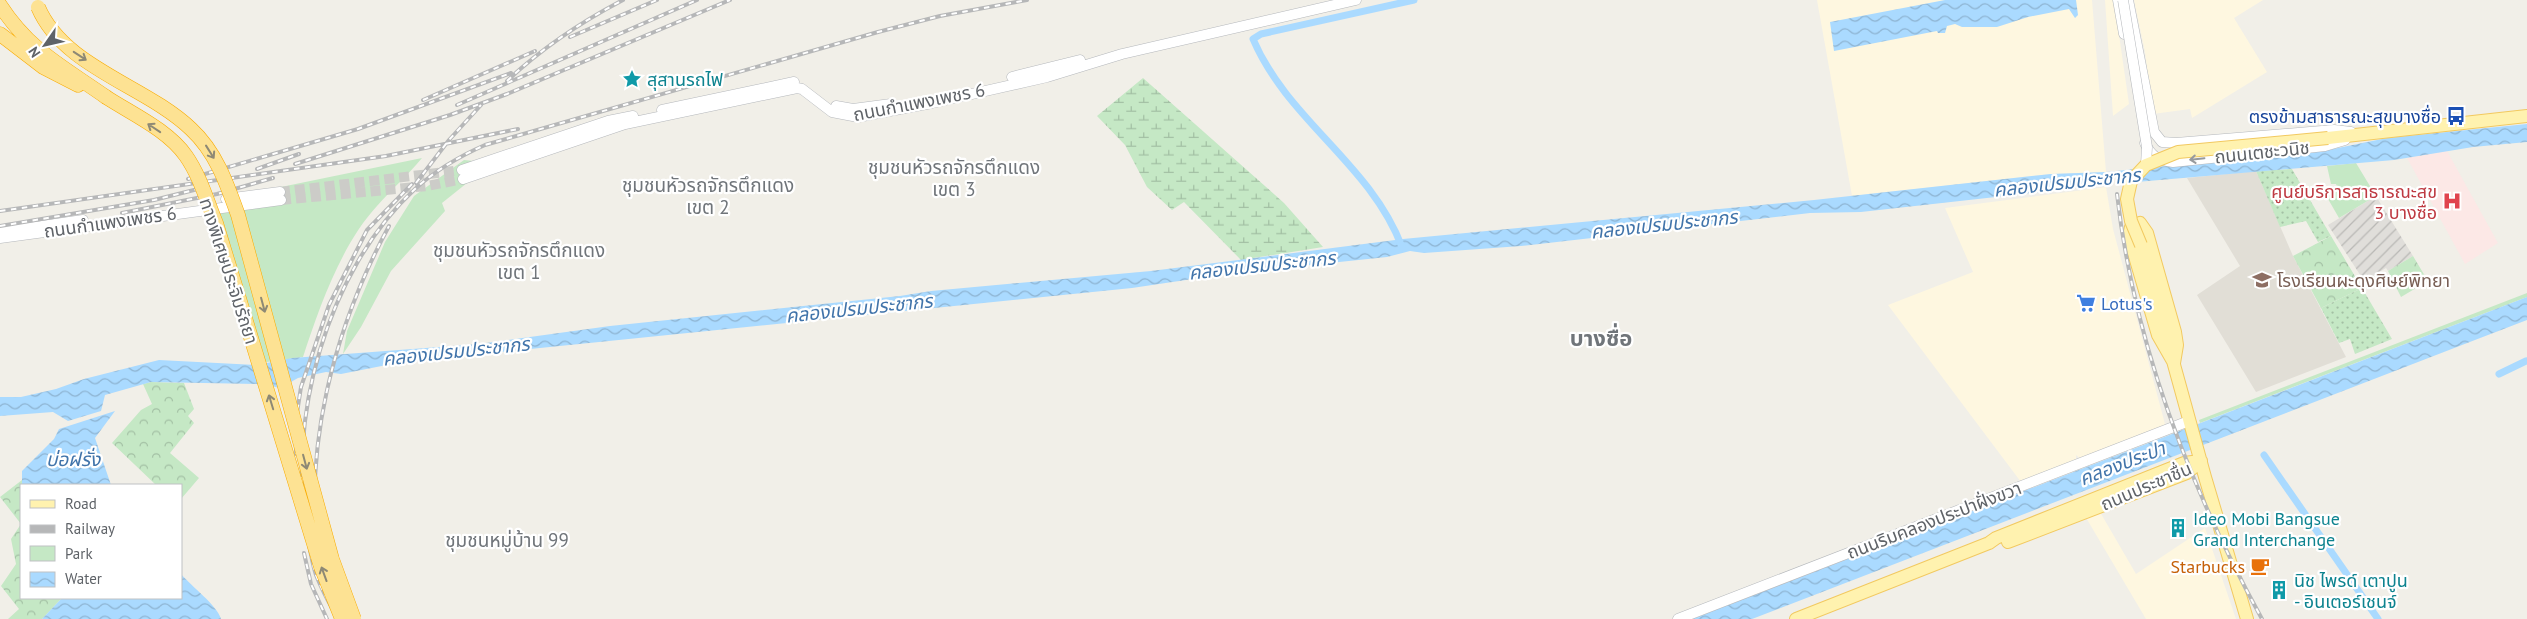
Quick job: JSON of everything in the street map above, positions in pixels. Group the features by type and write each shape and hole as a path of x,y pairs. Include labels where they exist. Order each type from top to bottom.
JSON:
{"highway":[{"name":"ทางพิเศษประจิมรัถยา","path":"37,2 44,20 64,45 148,97 192,129 204,143 223,173 241,224 332,559 354,619"},
{"name":"ทางพิเศษประจิมรัถยา","path":"0,4 14,26 30,44 160,132 186,155 200,181 216,223 322,567 342,619"},
{"path":"0,34 42,67 106,97"}],"main road":[{"name":"ถนนเตชะวนิช","path":"2148,159 2178,152 2527,116"},
{"path":"2148,159 2134,196 2141,245 2166,328 2199,456 2247,619"},
{"path":"2140,223 2145,227 2176,332 2177,345 2174,363 2158,335 2129,236 2131,226 2135,224 2140,223"},
{"name":"ถนนประชาชื่น","path":"1796,619 1989,543 1998,546 2187,473 2199,456"}],"street":[{"name":"ถนนกำแพงเพชร 6","path":"1327,0 902,102 844,109 833,105 803,83 778,84 608,121 463,175 626,124 797,88 802,89 832,112 858,117 932,103 1047,77 1122,54 1356,0"},
{"path":"2118,0 2139,126 2148,159"},
{"path":"2123,0 2148,159"},
{"path":"2128,0 2152,124 2139,126"},
{"name":"ถนนเตชะวนิช","path":"2152,124 2160,140 2176,143 2334,130 2366,134"},
{"name":"ถนนเตชะวนิช","path":"2148,159 2173,162 2325,146 2366,134"},
{"name":"ถนนกำแพงเพชร 6","path":"0,232 280,196 0,238"},
{"name":"ถนนริมคลองประปาฝั่งขวา","path":"1678,619 2190,423"}],"shaded area":[{"path":"1817,0 2092,0 2106,172 2051,174 1852,196"},
{"path":"2105,0 2114,0 2129,104 2113,116"},
{"path":"2134,0 2263,0 2234,18 2267,72 2192,118 2190,109 2153,114 2145,52"},
{"name":"ศูนย์บริการสาธารณะสุข 3 บางซื่อ","path":"2447,151 2498,243 2465,264 2407,158"},
{"name":"โรงเรียนผะดุงศิษย์พิทยา","path":"2256,171 2293,256 2346,357 2256,392 2197,295 2240,266 2187,178"},
{"path":"2106,187 2113,229 2166,428 2081,459 2076,455 2076,461 2021,482 1888,305 1973,272 1945,208"},
{"path":"2376,196 2413,256 2388,271 2386,268 2364,281 2328,225"},
{"path":"2100,512 2136,574 2205,528 2236,619 2146,619 2085,516"}],"green space":[{"path":"1143,78 1284,203 1323,247 1241,260 1184,202 1172,210 1147,187 1125,145 1097,116"},
{"path":"422,158 377,206 353,239 332,278 303,357 252,364 205,214 282,205 281,187"},
{"path":"464,160 483,162 461,167 460,176 463,183 467,183 442,203 445,211 391,271 361,327 343,354 347,331 385,242 414,196"},
{"path":"2356,163 2376,196 2339,218 2324,192 2338,189 2336,184 2331,184 2327,166"},
{"path":"2292,169 2331,236 2318,242 2306,221 2280,227 2256,171"},
{"path":"2331,236 2362,288 2321,308 2293,256"},
{"path":"2413,256 2428,281 2401,297 2388,271"},
{"path":"2362,288 2392,339 2355,354 2350,339 2339,343 2321,308"},
{"path":"2527,293 2527,297 2200,423 2199,420"},
{"path":"151,382 184,383 194,409 188,416 194,423 170,453 199,478 182,498 182,484 155,484 112,443 141,410 152,404 143,384"},
{"path":"22,480 22,484 20,484 20,523 0,497"},
{"path":"20,526 20,599 61,599 42,619 8,619 19,609 1,586 16,564 11,539"}],"water":[{"path":"1945,0 2076,0 2078,15 2075,18 2069,9 2028,17 1997,27 1962,27 1955,24 1947,26 1945,33 1938,33 1937,31 1834,51 1830,22"},
{"name":"คลองเปรมประชากร","path":"2527,124 2527,142 2473,147 2394,160 2113,184 1861,212 1810,213 1521,246 1424,253 1410,251 1387,257 1233,273 1132,288 402,362 341,374 326,372 298,378 280,388 263,384 151,382 105,395 101,411 68,421 53,412 0,416 0,397 21,397 56,389 84,379 159,360 257,365 292,358 479,344 610,326 900,296 931,291 1151,271 1403,239 1814,200 2051,174 2106,172 2328,150 2387,138"},
{"name":"คลองประปา","path":"2527,297 2527,320 1752,619 1692,619"},
{"name":"บ่อฝรั่ง","path":"115,411 95,438 111,484 22,484 22,471 54,439 59,429"},
{"path":"182,575 215,608 221,619 42,619 61,599 182,599"}],"pier":[{"path":"2117,171 2119,186 2107,187 2106,172"}],"waterway":[{"path":"1402,247 1388,217 1370,191 1287,94 1268,68 1253,39 1261,34 1414,0"},
{"path":"2499,374 2526,361"},
{"path":"2264,455 2378,619"}],"tunnel":[{"path":"280,192 462,170"},
{"path":"281,200 427,186 463,179"}],"railway":[{"path":"507,81 562,36 623,0"},
{"path":"570,37 657,0"},
{"path":"457,105 697,0"},
{"path":"295,164 450,115 507,94 730,0"},
{"path":"338,619 316,575 308,538 302,493 303,446 309,398 320,350 336,304 358,261 384,222 415,189 448,164 485,145 878,32 940,16 1027,0"},
{"path":"423,100 535,51"},
{"path":"188,179 358,129 511,73"},
{"path":"416,183 449,140 481,105"},
{"path":"0,211 386,156 518,129"},
{"path":"257,169 299,154"},
{"path":"122,213 217,194 273,178"},
{"path":"296,454 297,413 301,387 329,305 367,230 412,184"},
{"path":"0,226 154,200 198,189"},
{"path":"2117,194 2125,250 2137,305 2151,360 2169,414 2211,518 2262,619"},
{"path":"320,568 315,524 315,480 319,435 327,391 338,348 352,306 369,265 389,226"},
{"path":"304,553 311,584 327,619"}],"place":[{"name":"สุสานรถไฟ","path":"632,79"},
{"name":"ตรงข้ามสาธารณะสุขบางซื่อ","path":"2456,116"},
{"name":"ศูนย์บริการสาธารณะสุข 3 บางซื่อ","path":"2452,201"},
{"name":"โรงเรียนผะดุงศิษย์พิทยา","path":"2262,280"},
{"name":"Lotus's","path":"2086,303"},
{"name":"Ideo Mobi Bangsue Grand Interchange","path":"2178,528"},
{"name":"Starbucks","path":"2260,566"},
{"name":"นิช ไพรด์ เตาปูน - อินเตอร์เชนจ์","path":"2279,590"}],"district":[{"name":"ชุมชนหัวรถจักรตึกแดง เขต 3","path":"954,178"},
{"name":"ชุมชนหัวรถจักรตึกแดง เขต 2","path":"708,196"},
{"name":"ชุมชนหัวรถจักรตึกแดง เขต 1","path":"519,261"},
{"name":"บางซื่อ","path":"1601,338"},
{"name":"ชุมชนหมู่บ้าน 99","path":"507,540"}]}
